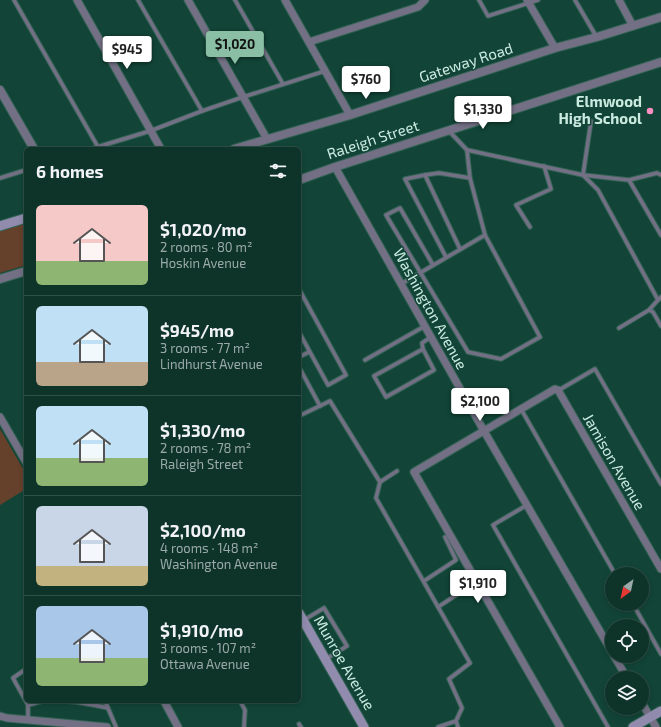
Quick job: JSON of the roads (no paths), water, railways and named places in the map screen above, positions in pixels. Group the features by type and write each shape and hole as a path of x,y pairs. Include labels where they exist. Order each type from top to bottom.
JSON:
{"main road":[{"path":"0,226 24,219"},
{"name":"Munroe Avenue","path":"301,617 364,727"},
{"path":"633,727 661,711"}],"street":[{"path":"77,0 160,147"},
{"path":"188,0 267,139"},
{"path":"285,0 350,115"},
{"path":"309,42 418,7 425,0"},
{"path":"619,0 633,26"},
{"path":"528,2 555,48"},
{"name":"Gateway Road","path":"241,147 350,115 555,48 597,37 661,17"},
{"name":"Raleigh Street","path":"301,179 335,166 661,62"},
{"path":"0,90 33,147"},
{"name":"Washington Avenue","path":"335,166 484,431 605,640"},
{"path":"0,279 24,272"},
{"path":"557,390 521,409 414,472 560,727"},
{"name":"Jamison Avenue","path":"557,390 661,569"},
{"path":"0,417 24,459"},
{"path":"165,703 178,727"},
{"path":"0,716 7,718 107,727"},
{"path":"650,717 656,727"}],"lane":[{"path":"14,0 98,147 150,131 202,110 325,71"},
{"path":"138,0 202,110"},
{"path":"235,0 283,84"},
{"path":"479,0 488,16 538,0"},
{"path":"575,0 597,37"},
{"path":"583,175 590,121"},
{"path":"433,265 400,208 386,215 468,352 501,359 540,337 485,235 470,178 467,150 449,130"},
{"path":"467,150 583,175 628,180 657,174 661,175"},
{"path":"530,227 516,205 552,189 544,166"},
{"path":"0,178 24,171"},
{"path":"446,257 405,179 439,173 470,178"},
{"path":"425,175 460,249"},
{"path":"583,175 598,190 659,298 649,310 619,328"},
{"path":"628,180 661,235"},
{"path":"401,284 485,235"},
{"path":"301,293 346,375 328,385 301,336"},
{"path":"649,310 653,312 661,326"},
{"path":"365,360 425,326"},
{"path":"423,349 374,376 386,397 434,370 423,349 422,343 431,337"},
{"path":"301,356 309,352"},
{"path":"557,390 595,369 661,484"},
{"path":"301,371 320,406"},
{"path":"301,415 330,400 380,482"},
{"path":"521,409 611,567"},
{"path":"397,471 380,482 376,498 470,663 449,679 462,708 456,721 458,727"},
{"path":"527,505 493,525 608,727"},
{"path":"424,581 456,560 445,537"},
{"path":"438,607 464,590"},
{"path":"301,617 324,608 347,646 325,660"},
{"path":"637,611 661,654"},
{"path":"24,671 13,678 24,698"},
{"path":"28,720 28,705 36,703"},
{"path":"90,703 108,708"},
{"path":"106,703 116,727"},
{"path":"241,703 245,710 244,727"},
{"path":"438,727 456,721"}],"place":[{"name":"Elmwood High School","path":"650,111"}]}
